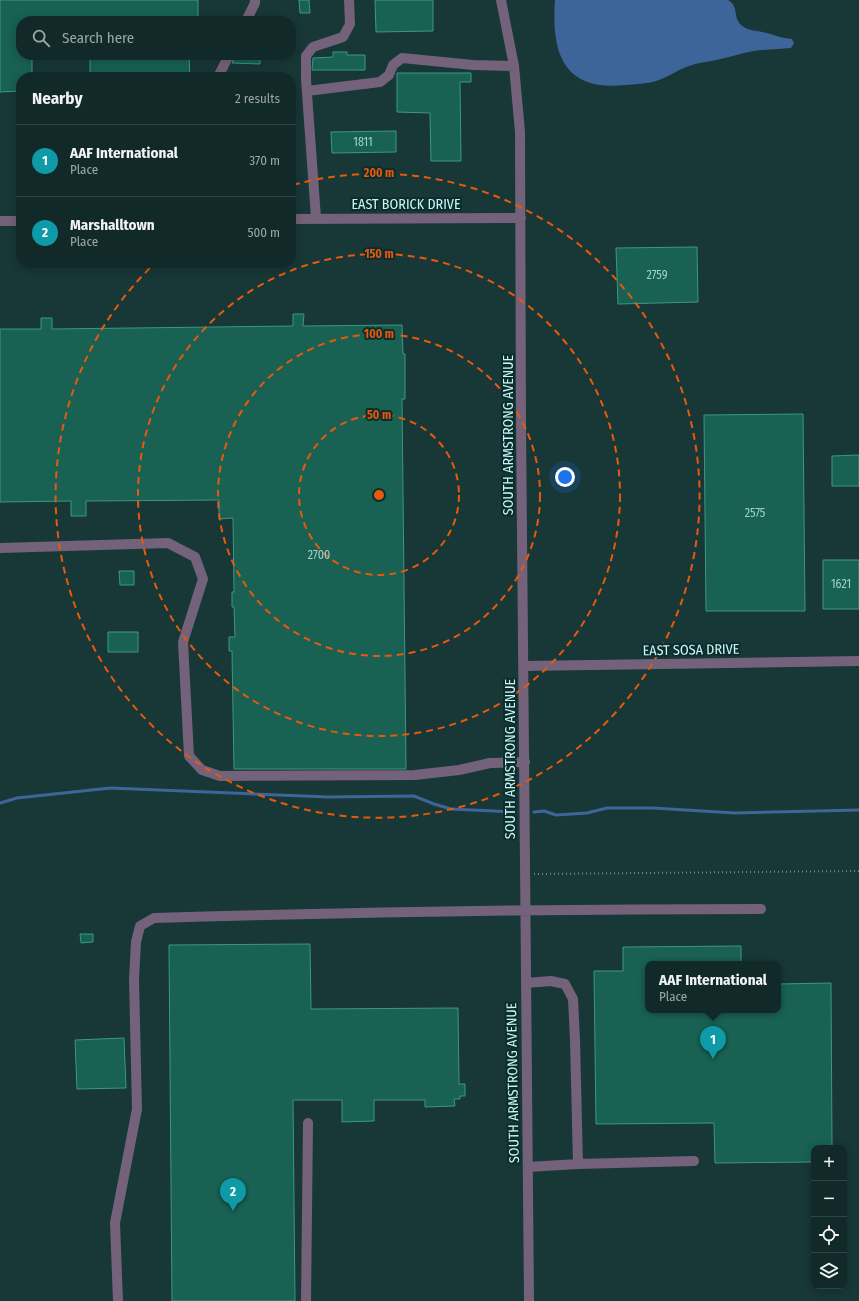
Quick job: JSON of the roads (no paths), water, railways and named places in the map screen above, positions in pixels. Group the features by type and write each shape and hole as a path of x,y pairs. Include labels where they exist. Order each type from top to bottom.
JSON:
{"street":[{"path":"248,16 255,0"},
{"path":"316,218 307,92 306,56 313,47 343,37 350,24 349,0"},
{"name":"SOUTH ARMSTRONG AVENUE","path":"501,0 514,66 520,132 529,1301"},
{"path":"307,92 380,82 389,75 393,65 402,58 474,65 514,66"},
{"path":"220,72 226,60"},
{"name":"EAST BORICK DRIVE","path":"296,219 521,218"},
{"path":"0,221 16,221"},
{"path":"0,548 168,543 195,557 203,579 183,642 189,756 202,770 220,776 416,775 458,770 490,763 525,762"},
{"name":"EAST SOSA DRIVE","path":"524,666 859,661"},
{"path":"118,1301 115,1223 137,1109 134,979 136,942 140,926 154,918 525,910 761,909"},
{"path":"526,983 551,981 565,984 572,999 575,1040 578,1164"},
{"path":"306,1301 308,1123"},
{"path":"528,1167 694,1161"}],"water":[{"path":"555,0 728,0 734,6 737,19 746,28 792,39 794,43 791,48 751,52 695,64 652,82 605,86 588,82 575,75 566,65 559,52 556,37 554,19"}],"waterway":[{"path":"0,803 17,798 110,788 328,797 414,796 451,809 516,812"},
{"path":"534,812 544,811 556,815 587,813 607,808 653,808 735,813 859,810"}],"place":[{"name":"AAF International","path":"713,1059"},
{"name":"Marshalltown","path":"233,1211"}]}
